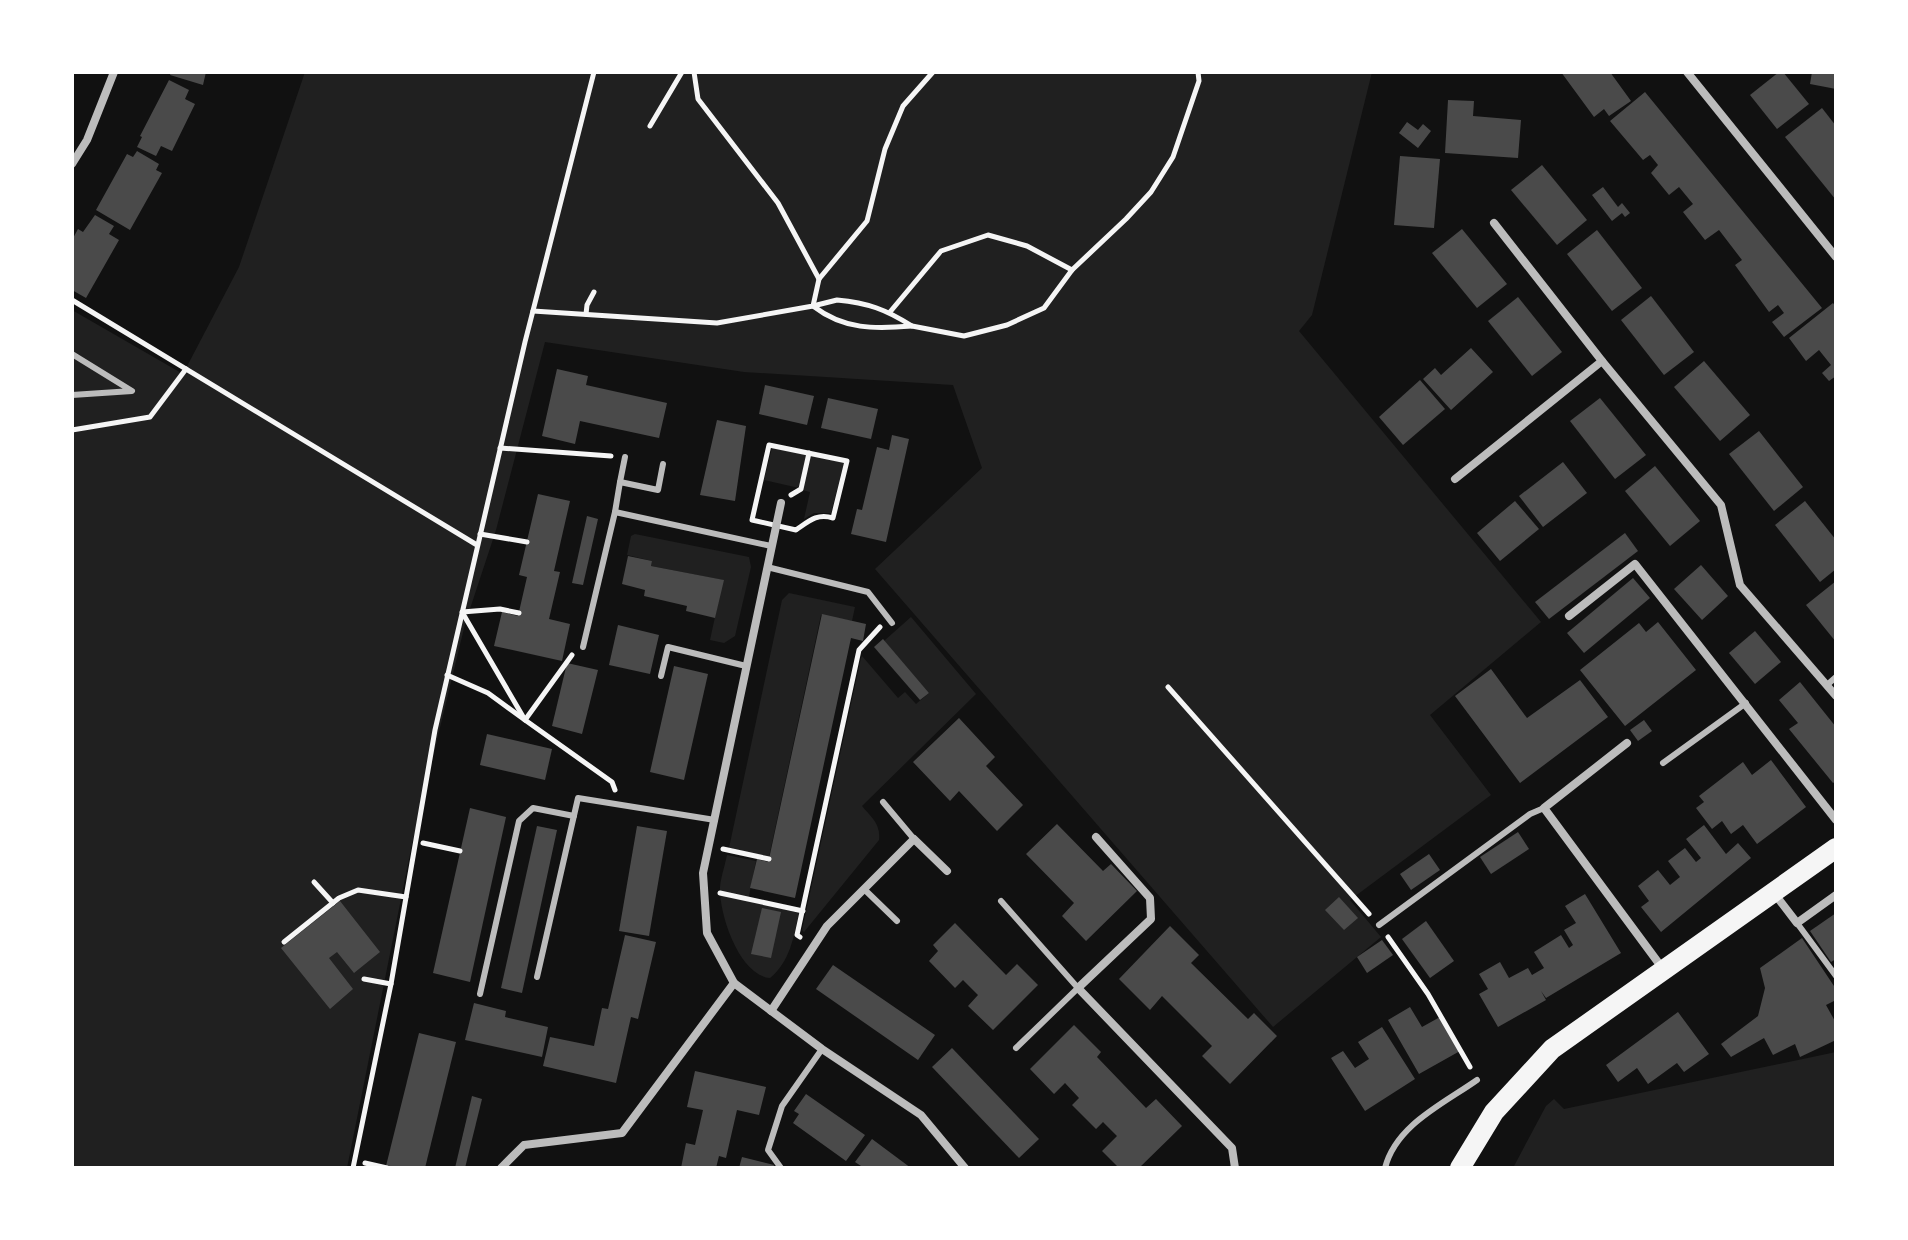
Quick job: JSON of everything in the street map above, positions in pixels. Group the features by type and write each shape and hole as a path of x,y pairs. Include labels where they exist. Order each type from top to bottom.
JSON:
{"main road":[{"path":"1460,1168 1494,1112 1552,1049 1836,848"}],"street":[{"path":"72,164 87,140 114,72"},
{"path":"1687,72 1836,257"},
{"path":"1494,223 1602,361 1721,505 1740,585 1836,696"},
{"path":"1455,479 1602,361"},
{"path":"781,503 703,873 707,933 734,983 822,1049 921,1115 965,1168"},
{"path":"1569,616 1635,564 1836,820"},
{"path":"1627,743 1544,808 1663,969"},
{"path":"1096,837 1150,898 1151,919 1078,988 1232,1148 1235,1168"},
{"path":"771,1011 827,926 914,839 947,871"},
{"path":"1774,893 1797,923 1836,895"},
{"path":"501,1168 524,1145 622,1133 734,983"}],"lane":[{"path":"72,354 132,391 72,395"},
{"path":"583,647 625,457"},
{"path":"620,482 658,490 663,464"},
{"path":"615,512 771,546"},
{"path":"767,567 868,592 890,621"},
{"path":"661,676 668,647 746,666"},
{"path":"1827,685 1836,677"},
{"path":"1663,763 1746,703"},
{"path":"537,977 578,798 715,820"},
{"path":"883,802 914,839"},
{"path":"480,994 519,821 533,808 574,816"},
{"path":"1379,925 1530,814 1544,808"},
{"path":"864,889 897,921"},
{"path":"1001,901 1078,988 1016,1048"},
{"path":"1797,923 1836,976"},
{"path":"781,1168 768,1150 782,1106 822,1049"},
{"path":"1385,1168 1390,1151 1403,1133 1477,1080"}],"path":[{"path":"353,1168 391,984 447,675 533,311 594,72"},
{"path":"650,126 682,72"},
{"path":"694,72 698,99 778,203 819,279"},
{"path":"813,306 819,279 867,221 885,149 903,106 933,72"},
{"path":"813,306 830,319 857,327 912,326 964,336 1007,325 1044,308 1072,270 1151,192 1173,157 1199,81 1198,72"},
{"path":"890,312 941,251 988,235 1027,246 1072,270"},
{"path":"586,314 594,292"},
{"path":"72,300 477,545"},
{"path":"533,311 717,323 837,300 864,302 890,312 912,326"},
{"path":"72,430 150,417 186,369"},
{"path":"769,445 809,453 847,461 833,518 822,515 814,517 796,530 752,520 769,445"},
{"path":"500,448 625,457"},
{"path":"781,503 801,489 809,453"},
{"path":"480,534 527,542"},
{"path":"462,612 500,609 519,613"},
{"path":"462,612 525,720"},
{"path":"812,948 797,935 859,650 890,621"},
{"path":"525,720 572,655 583,647"},
{"path":"447,675 488,693 612,782 622,805"},
{"path":"1168,687 1379,925 1428,994 1477,1080"},
{"path":"423,843 460,851"},
{"path":"709,846 769,859"},
{"path":"314,882 333,903"},
{"path":"704,889 803,911"},
{"path":"284,942 333,903 358,890 406,897"},
{"path":"364,979 391,984"},
{"path":"365,1163 387,1168"}],"shaded area":[{"path":"305,72 1372,72 1312,315 1299,331 1541,622 1430,715 1491,795 1350,900 1381,937 1273,1027 875,569 982,468 953,385 744,372 545,342 496,530 465,624 412,844 347,1168 72,1168 72,310 183,374 239,267"},
{"path":"772,448 807,455 799,488 764,480"},
{"path":"811,455 844,463 831,513 814,513 804,519 810,492 802,490"},
{"path":"635,534 749,557 751,567 735,636 724,643 710,640 723,580 651,566 652,561 627,555 631,536"},
{"path":"789,593 855,607 852,621 821,615 769,857 729,848 782,600"},
{"path":"911,617 976,694 862,806 877,825 879,840 804,932 862,656 898,698 905,692 916,704 929,693 884,641"},
{"path":"727,855 756,861 748,901 799,913 787,956 770,978 749,966 740,955 727,927 720,887"},
{"path":"1836,1052 1836,1168 1513,1168 1546,1106 1554,1099 1564,1109"}],"building":[{"path":"171,72 206,72 203,85 170,75"},
{"path":"1561,72 1610,72 1631,101 1609,116 1604,109 1594,117"},
{"path":"1783,72 1809,104 1777,129 1750,95"},
{"path":"1812,72 1836,72 1836,89 1810,84"},
{"path":"169,80 189,90 185,99 195,104 172,151 161,146 156,156 137,147"},
{"path":"1645,92 1822,308 1784,337 1772,322 1784,313 1778,305 1769,312 1735,265 1742,260 1719,230 1705,240 1683,212 1693,204 1679,187 1669,195 1651,173 1658,165 1650,155 1643,160 1610,121"},
{"path":"1448,100 1474,101 1473,116 1521,120 1518,158 1445,153"},
{"path":"1822,108 1836,126 1836,200 1785,137"},
{"path":"1407,122 1418,130 1423,124 1431,131 1418,148 1399,133"},
{"path":"137,151 159,164 156,170 162,173 130,230 96,210 127,154 133,157"},
{"path":"1400,156 1440,159 1434,228 1394,225"},
{"path":"1542,165 1587,220 1557,245 1511,190"},
{"path":"1603,187 1618,207 1622,203 1630,213 1625,217 1622,213 1612,221 1592,195"},
{"path":"95,215 114,226 109,234 119,240 86,298 72,290 72,240 78,229 83,232"},
{"path":"1462,229 1507,284 1477,308 1432,253"},
{"path":"1597,230 1642,288 1612,311 1567,254"},
{"path":"1651,296 1694,352 1664,375 1621,320"},
{"path":"1518,297 1562,352 1532,376 1488,321"},
{"path":"1833,303 1836,307 1836,376 1829,381 1822,373 1831,365 1819,350 1806,361 1789,338"},
{"path":"1471,348 1493,372 1451,410 1423,379 1435,368 1441,375"},
{"path":"1704,361 1750,415 1720,441 1674,387"},
{"path":"557,369 588,376 586,385 667,403 659,438 580,421 575,444 542,436"},
{"path":"1420,380 1445,409 1403,445 1379,417"},
{"path":"765,385 814,396 807,425 759,414"},
{"path":"828,398 878,409 871,439 821,428"},
{"path":"1600,398 1646,455 1615,479 1570,421"},
{"path":"717,420 746,426 735,501 700,495"},
{"path":"1759,431 1803,487 1774,511 1729,454"},
{"path":"892,435 909,439 886,542 851,534 857,509 862,510 877,447 889,450"},
{"path":"1563,462 1587,493 1543,527 1519,496"},
{"path":"1655,466 1700,521 1670,546 1625,491"},
{"path":"538,494 570,501 554,571 560,572 549,619 570,624 562,661 494,646 502,612 518,616 527,577 519,575"},
{"path":"1515,501 1539,529 1500,561 1477,533"},
{"path":"1805,501 1836,540 1836,569 1820,582 1775,525"},
{"path":"587,516 598,519 583,585 572,583"},
{"path":"1625,533 1638,551 1549,619 1535,602"},
{"path":"628,556 652,561 651,566 724,580 715,618 686,611 687,606 644,596 645,590 622,584"},
{"path":"1701,565 1728,596 1702,620 1674,589"},
{"path":"1633,578 1650,598 1584,653 1567,633"},
{"path":"1836,581 1836,642 1806,605"},
{"path":"822,614 866,624 863,641 851,638 795,898 750,888 757,859 768,862 769,859"},
{"path":"1658,622 1696,670 1625,726 1580,670 1639,623 1646,632"},
{"path":"618,625 659,635 650,674 609,665"},
{"path":"1755,631 1781,662 1755,684 1729,653"},
{"path":"883,639 929,693 920,700 874,647"},
{"path":"567,663 598,670 582,734 552,726"},
{"path":"674,666 708,674 684,780 650,772"},
{"path":"1491,669 1527,718 1580,680 1608,717 1520,783 1455,696"},
{"path":"1800,682 1836,727 1836,781 1833,783 1789,729 1798,723 1779,700"},
{"path":"959,718 995,757 986,766 1023,805 997,831 959,791 950,801 913,762"},
{"path":"1644,720 1652,731 1638,741 1630,730"},
{"path":"487,734 552,749 545,780 480,765"},
{"path":"1771,760 1806,807 1757,844 1743,825 1731,834 1722,821 1712,829 1696,808 1704,802 1699,796 1743,762 1752,775"},
{"path":"470,808 506,817 470,982 433,973"},
{"path":"1057,824 1103,871 1111,864 1137,891 1086,941 1062,916 1074,903 1026,854"},
{"path":"1704,825 1726,854 1738,843 1751,858 1661,932 1641,907 1649,901 1638,886 1658,870 1670,885 1680,877 1668,861 1685,848 1696,862 1701,858 1686,839"},
{"path":"537,826 557,830 522,993 501,988"},
{"path":"637,826 667,831 649,936 619,931"},
{"path":"1518,832 1529,849 1491,874 1480,857"},
{"path":"1429,854 1440,870 1411,890 1400,874"},
{"path":"1585,894 1621,953 1546,998 1541,991 1546,1000 1498,1027 1479,994 1488,989 1479,974 1500,962 1509,978 1528,968 1532,975 1544,968 1534,952 1561,935 1569,948 1573,945 1564,930 1576,923 1565,906"},
{"path":"1339,897 1358,918 1344,930 1325,910"},
{"path":"340,901 380,952 354,973 337,952 329,958 353,989 330,1009 281,948"},
{"path":"762,908 781,912 771,958 751,954"},
{"path":"1836,913 1836,959 1831,962 1810,931"},
{"path":"1426,921 1454,961 1430,978 1402,939"},
{"path":"955,923 1006,975 1017,964 1038,985 993,1030 968,1006 978,995 963,980 955,988 929,961 938,951 933,945"},
{"path":"1170,926 1199,955 1191,963 1248,1019 1254,1013 1277,1036 1230,1084 1202,1056 1212,1046 1162,996 1150,1010 1119,979"},
{"path":"625,935 656,942 638,1019 631,1017 616,1083 543,1066 550,1037 594,1046 602,1008 608,1009"},
{"path":"1802,938 1836,989 1836,1000 1826,1005 1836,1023 1836,1040 1800,1057 1795,1044 1773,1055 1764,1038 1731,1057 1721,1044 1758,1016 1765,988 1760,968"},
{"path":"1382,940 1393,955 1367,973 1357,957"},
{"path":"833,965 935,1035 918,1060 816,989"},
{"path":"474,1003 506,1011 505,1017 548,1027 542,1057 465,1040"},
{"path":"1410,1007 1422,1027 1440,1017 1460,1051 1419,1074 1388,1020"},
{"path":"1678,1012 1709,1054 1684,1072 1677,1063 1648,1084 1637,1068 1618,1082 1606,1065"},
{"path":"1074,1025 1101,1052 1097,1057 1146,1108 1156,1099 1182,1126 1139,1168 1119,1168 1102,1151 1117,1136 1103,1122 1096,1129 1072,1105 1079,1098 1065,1083 1054,1094 1030,1069"},
{"path":"1382,1027 1415,1079 1365,1111 1331,1058 1343,1051 1355,1068 1369,1059 1358,1042"},
{"path":"419,1033 456,1042 425,1168 395,1168 386,1166"},
{"path":"952,1048 1039,1139 1019,1158 932,1067"},
{"path":"695,1071 766,1087 759,1115 737,1110 726,1158 719,1156 716,1168 681,1168 686,1143 695,1145 703,1110 687,1107"},
{"path":"806,1094 865,1135 846,1161 793,1123 799,1114 794,1111"},
{"path":"472,1096 482,1099 465,1168 455,1168"},
{"path":"872,1139 911,1168 864,1168 855,1162"},
{"path":"742,1157 774,1165 773,1168 739,1168"}]}
